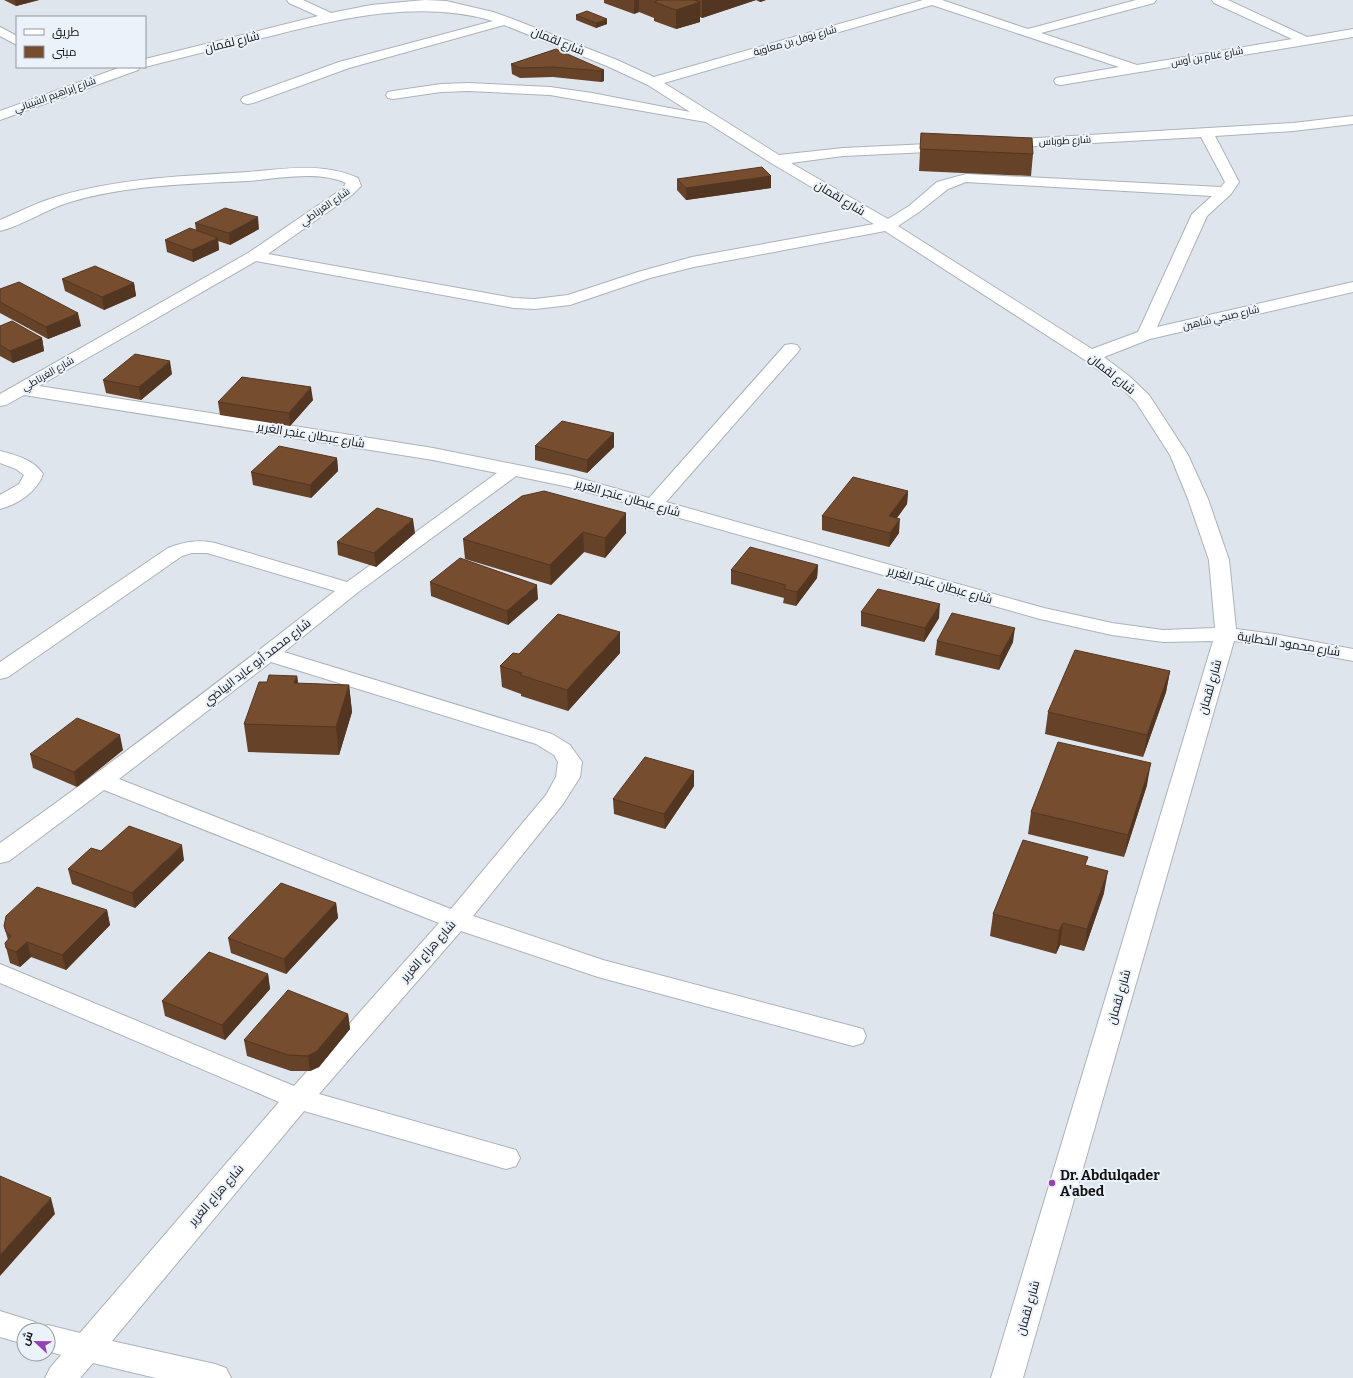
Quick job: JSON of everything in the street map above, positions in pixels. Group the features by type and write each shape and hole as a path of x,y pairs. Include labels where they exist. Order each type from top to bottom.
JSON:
{"street":[{"path":"293,0 330,17"},
{"path":"1114,0 1128,6"},
{"path":"1029,32 1150,0"},
{"path":"1218,0 1306,41"},
{"path":"929,1 1029,32 1138,69"},
{"name":"شارع نوفل بن معاوية","path":"653,82 929,1"},
{"name":"شارع لقمان","path":"146,62 330,17 371,9 430,2 489,14 612,63 653,82 776,160 888,226 1092,356 1123,380 1143,399 1179,455 1198,499 1219,560 1226,634 1008,1378"},
{"path":"863,21 877,12 885,3"},
{"path":"248,100 344,64 506,21"},
{"path":"0,31 16,40"},
{"name":"شارع غنام بن أوس","path":"1061,81 1353,33"},
{"name":"شارع إبراهيم الشيباني","path":"0,116 130,68"},
{"path":"393,95 441,88 468,87 543,91 592,97 649,110 709,118"},
{"name":"شارع طوباس","path":"991,145 1293,127 1353,120"},
{"path":"1145,336 1200,214 1208,205 1224,192 1232,182 1206,133"},
{"path":"776,160 843,152 960,146"},
{"name":"شارع الغرناطي","path":"0,226 64,200 128,187 214,178 305,173 346,177 353,181 354,186 348,192 254,256 0,401"},
{"path":"254,256 514,304 535,304 570,300 644,275 692,262 888,226 913,210 947,182 966,178 1224,192"},
{"name":"شارع صبحي شاهين","path":"1092,356 1145,336 1353,286"},
{"path":"653,505 791,349"},
{"name":"شارع عبطان عنجر الغرير","path":"23,389 433,454 572,482 1040,613 1112,629 1163,636 1226,634"},
{"path":"0,457 29,468 34,474 33,481 25,489 0,504"},
{"name":"شارع محمد أبو عايد البياضي","path":"0,855 102,781 350,589 513,470"},
{"path":"0,672 175,552 190,547 208,547 350,589"},
{"name":"شارع محمود الخطايبة","path":"1226,634 1274,640 1353,655"},
{"name":"شارع هزاع الغرير","path":"61,1378 298,1099 456,920 556,799 568,777 570,762 562,750 544,739 268,654"},
{"path":"102,781 456,920 598,968 853,1036"},
{"path":"0,973 298,1099 506,1158"},
{"path":"0,1324 16,1329"},
{"path":"56,1340 215,1378"}],"building":[{"path":"658,0 694,0 700,2 676,10 654,2"},
{"path":"587,11 607,19 596,23 576,15"},
{"path":"556,49 604,70 553,67 520,68 511,64"},
{"path":"921,133 1032,138 1033,154 920,149"},
{"path":"762,167 771,176 686,188 677,179"},
{"path":"225,208 258,217 229,233 195,223"},
{"path":"190,228 218,238 192,250 165,240"},
{"path":"95,266 134,283 102,297 62,279"},
{"path":"19,282 78,313 46,327 0,302 0,289"},
{"path":"12,321 42,338 10,351 0,345 0,326"},
{"path":"135,354 170,361 139,387 103,380"},
{"path":"242,377 311,387 289,413 218,402"},
{"path":"562,421 614,433 587,460 535,446"},
{"path":"279,446 337,458 310,485 251,472"},
{"path":"853,477 908,491 889,516 900,519 890,533 822,516"},
{"path":"544,491 626,513 605,538 583,532 550,565 463,539 522,496"},
{"path":"377,508 413,519 374,553 337,542"},
{"path":"750,547 818,565 797,592 784,589 786,585 731,570"},
{"path":"460,558 537,585 507,611 430,582"},
{"path":"878,589 940,604 925,628 861,612"},
{"path":"952,613 1015,628 1000,656 937,641"},
{"path":"558,614 620,632 567,690 520,675 522,673 500,666 513,653 519,654"},
{"path":"1075,650 1170,671 1147,735 1048,712"},
{"path":"269,675 297,676 294,683 349,685 336,727 244,724 259,682 267,682"},
{"path":"77,718 120,735 74,772 30,754"},
{"path":"1058,742 1151,763 1128,835 1031,812"},
{"path":"645,757 694,771 664,814 613,799"},
{"path":"129,826 182,845 132,893 68,869 91,848 101,851"},
{"path":"1023,840 1088,857 1085,865 1108,871 1087,929 1063,923 1059,931 993,914"},
{"path":"281,883 336,903 284,959 228,938"},
{"path":"37,887 107,910 62,955 27,942 16,952 6,948 5,943 11,936 6,932 4,926 6,916"},
{"path":"209,952 268,974 222,1025 162,1001"},
{"path":"288,990 348,1014 317,1051 308,1056 288,1055 244,1040"},
{"path":"0,1176 51,1198 0,1255"}],"place":[{"name":"Dr. Abdulqader A'abed","path":"1052,1183"}]}
